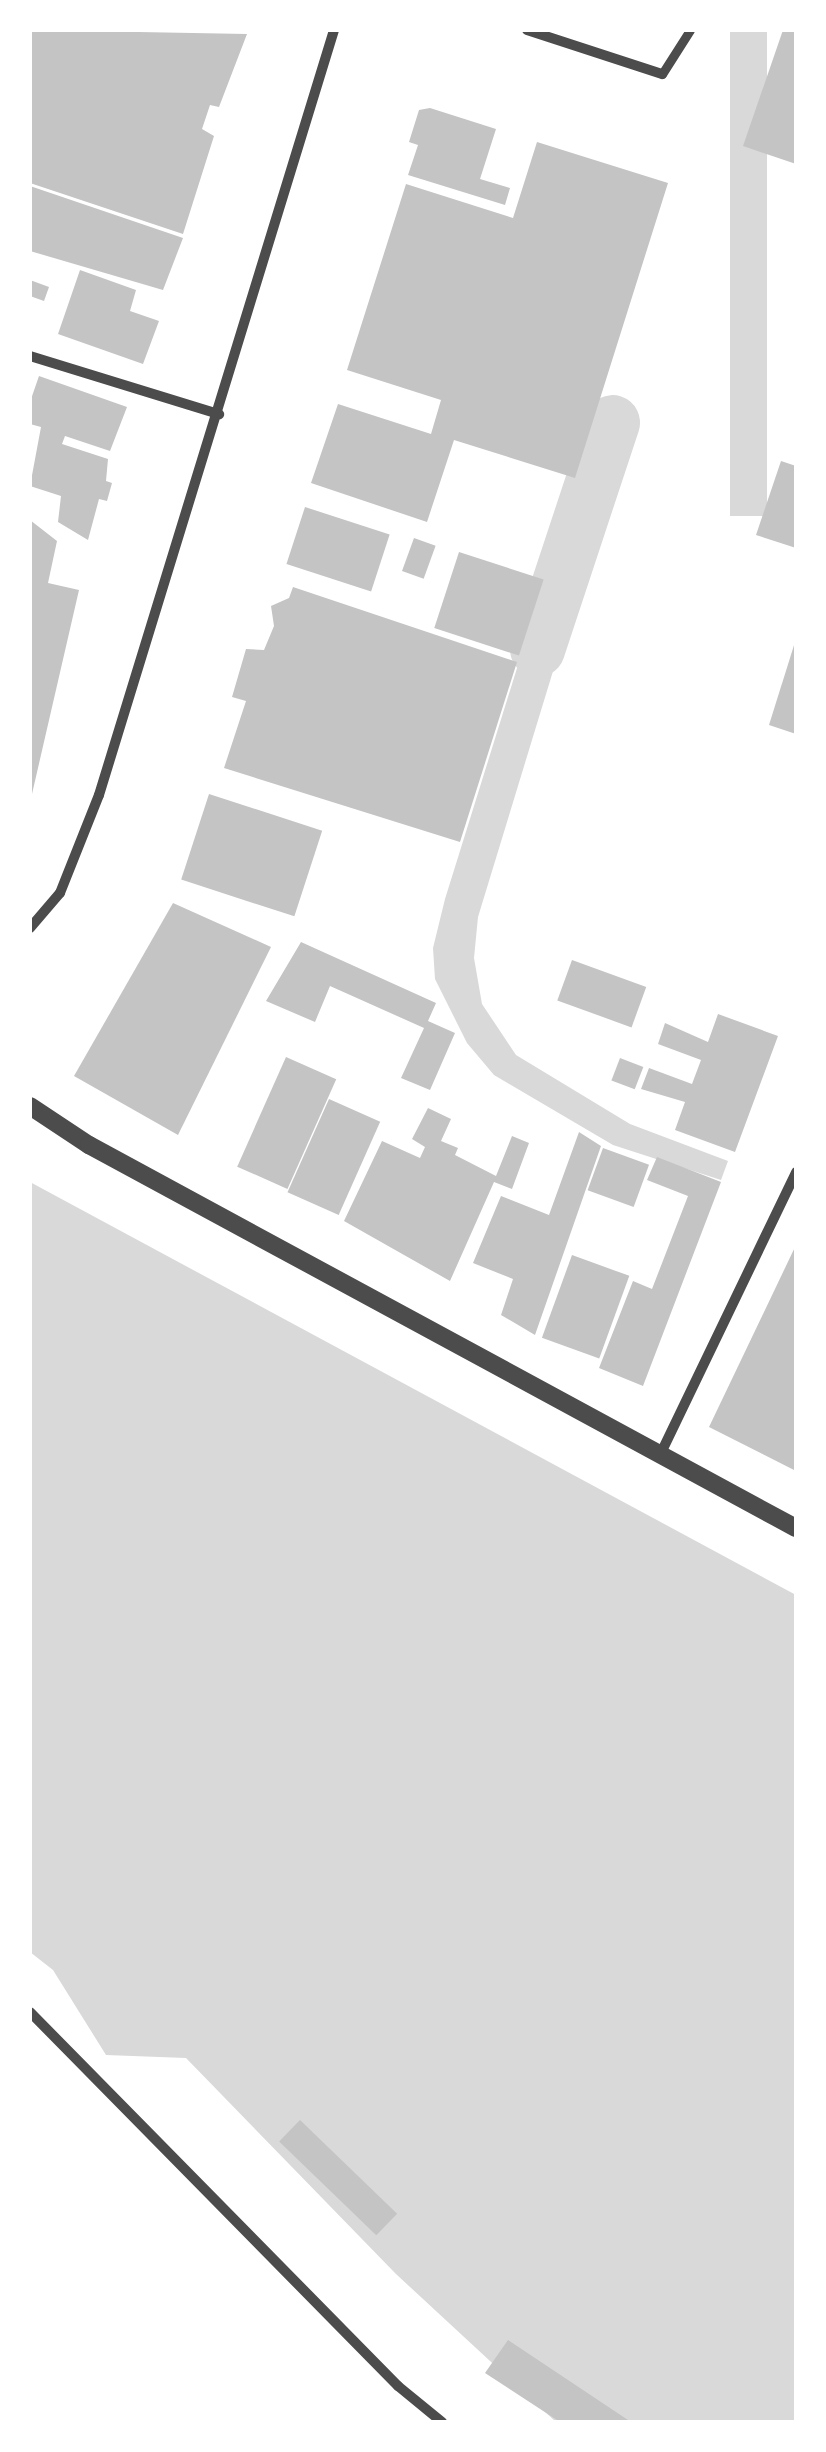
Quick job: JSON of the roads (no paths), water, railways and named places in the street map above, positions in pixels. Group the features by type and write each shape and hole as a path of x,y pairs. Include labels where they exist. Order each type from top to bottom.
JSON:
{"street":[{"path":"30,928 60,892 99,795 334,30"},
{"path":"527,30 662,74 690,30"},
{"path":"30,356 219,414"},
{"path":"30,1106 89,1145 796,1528"},
{"path":"660,1455 796,1172"},
{"path":"30,2012 398,2386 442,2422"}],"waterway":[{"path":"537,649 612,422"}]}
